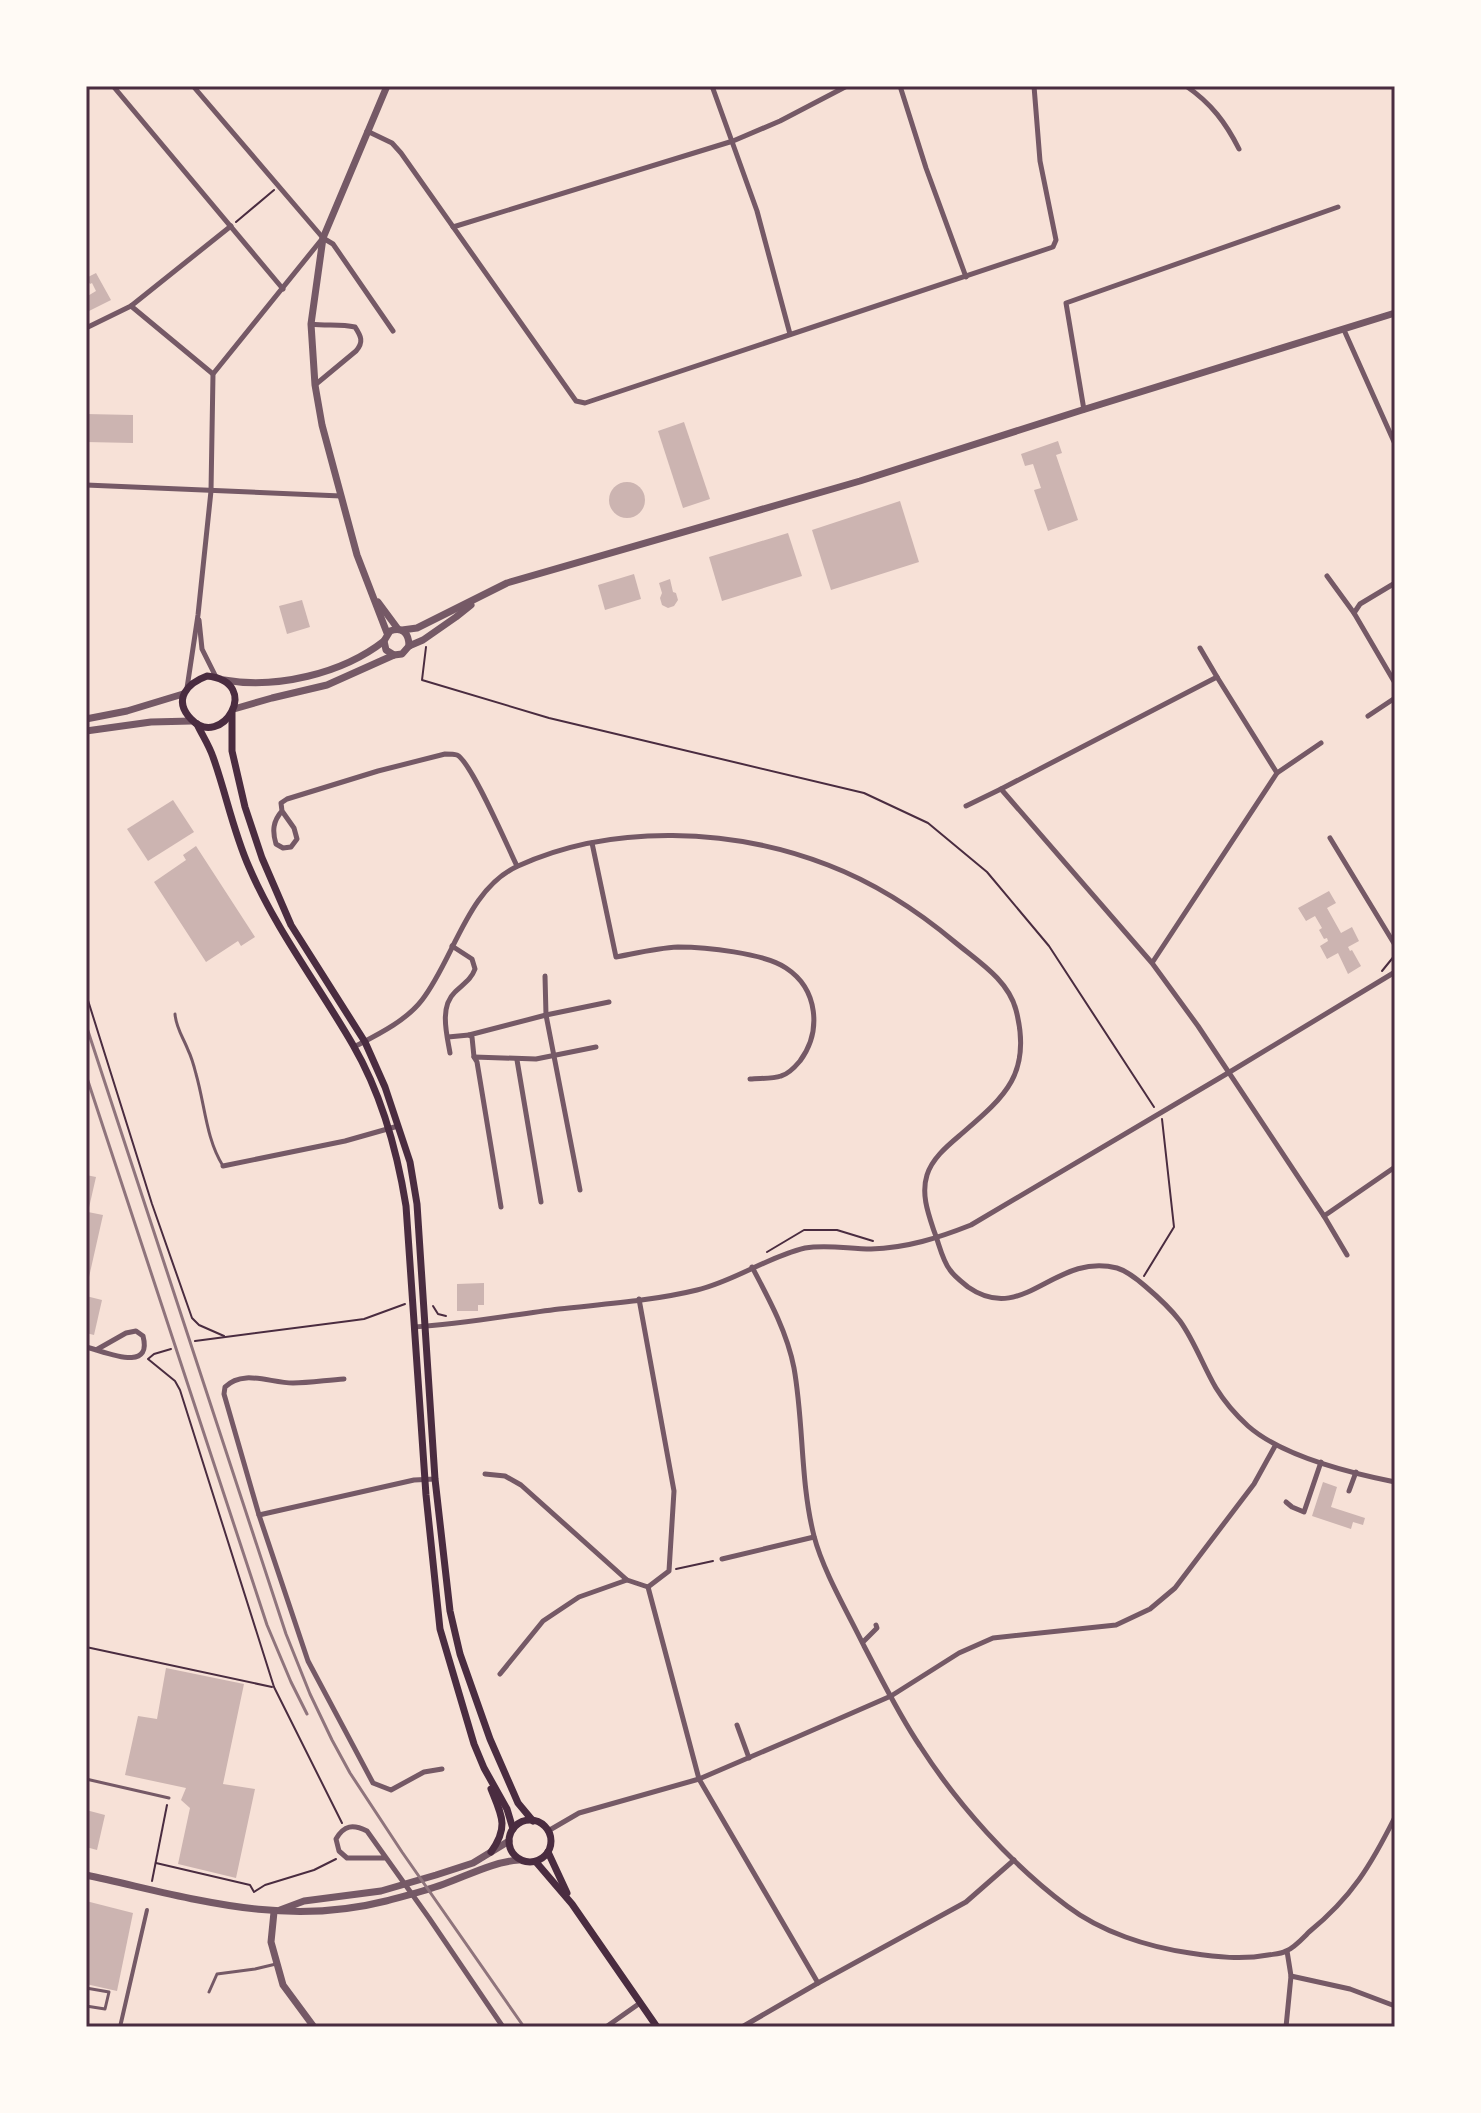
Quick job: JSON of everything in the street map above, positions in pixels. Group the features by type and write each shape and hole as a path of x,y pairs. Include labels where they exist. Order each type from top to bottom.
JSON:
{"main road":[{"path":"491,1852 501,1836 503,1823 474,1744 440,1629 425,1479 406,1206 399,1164 376,1091 354,1047 282,930 248,866 212,754 184,707 185,691 193,681 207,676 220,678 233,692 232,751 245,807 268,872 291,925 365,1042 385,1087 410,1162 417,1204 435,1479 450,1611 460,1654 508,1782 518,1803 533,1821 548,1831 550,1845 543,1858 536,1862 519,1860 512,1852 509,1841 513,1829 518,1824 533,1821"},
{"path":"195,722 205,727 216,726 233,711"},
{"path":"484,1768 507,1809 513,1829"},
{"path":"548,1852 572,1904"},
{"path":"536,1862 572,1904 657,2027"}],"street":[{"path":"113,86 283,289"},
{"path":"193,86 323,238 333,244 393,331"},
{"path":"375,86 385,88 323,238 311,324 315,385 322,425 357,555 385,637 386,650 394,655"},
{"path":"712,86 757,211 790,334"},
{"path":"453,228 733,141 780,121 847,86"},
{"path":"900,86 966,277"},
{"path":"367,131 392,143 401,153 576,401 585,403 1053,247 1056,240 1040,161 1034,86"},
{"path":"1186,86 1203,98 1226,123 1239,149"},
{"path":"1084,410 1066,303 1338,207"},
{"path":"86,328 131,306 231,226"},
{"path":"86,719 127,711 185,691 198,615 211,491 213,374 323,238"},
{"path":"131,306 213,374"},
{"path":"198,615 202,649 220,678 240,683 296,679 367,653 385,637 400,630 417,628 516,580 860,481 1395,313"},
{"path":"311,324 355,327 361,336 361,345 356,351 315,385"},
{"path":"1344,330 1395,444"},
{"path":"86,485 341,496"},
{"path":"1327,576 1354,613 1395,683"},
{"path":"1354,613 1360,604 1395,583"},
{"path":"372,595 408,636 409,646"},
{"path":"233,711 327,685 402,654 478,598"},
{"path":"1200,648 1277,773"},
{"path":"966,806 1217,677"},
{"path":"1368,716 1395,698"},
{"path":"86,731 151,722 195,722"},
{"path":"1152,963 1277,773 1321,743"},
{"path":"282,811 276,817 274,838 279,846 291,847 297,839 294,828 282,811 281,803 287,799 378,771 456,754 476,781 517,866"},
{"path":"1001,789 1152,963 1198,1026 1347,1255"},
{"path":"354,1047 411,1012 424,998 470,914 489,888 517,866 625,836 738,841 784,850 829,865 883,892 937,927 994,974 1015,1005 1022,1044 1012,1083 1002,1097 937,1157 927,1172 924,1190 927,1211 949,1269 963,1283 990,1298 1006,1299 1023,1295 1065,1272 1083,1266 1120,1269 1166,1304 1182,1323 1216,1388 1251,1428 1275,1446 1395,1482"},
{"path":"1330,838 1395,945"},
{"path":"592,843 616,957 679,947 741,954 778,963 800,981 809,995 815,1026 804,1054 794,1068 782,1076 750,1079"},
{"path":"450,1053 446,1016 448,1000 475,969 472,959 452,946"},
{"path":"413,1327 697,1290 780,1256 811,1247 871,1249 910,1246 937,1239 971,1225 1395,972"},
{"path":"545,976 546,1015 580,1190"},
{"path":"448,1037 469,1035 609,1002"},
{"path":"469,1035 477,1062 501,1207"},
{"path":"474,1057 517,1060 596,1047"},
{"path":"517,1060 541,1202"},
{"path":"223,1166 345,1141 398,1126"},
{"path":"1324,1216 1395,1167"},
{"path":"752,1267 771,1303 794,1367 803,1475 814,1537 842,1603 919,1745 954,1795 1014,1860 1068,1907 1133,1940 1179,1952 1226,1959 1287,1951 1349,1895 1376,1856 1395,1817"},
{"path":"639,1299 674,1491 669,1571 648,1587"},
{"path":"86,1347 96,1350 126,1358 143,1353 146,1345 143,1336 136,1331 126,1333 96,1350"},
{"path":"344,1379 291,1383 249,1378 231,1381 225,1387 224,1394 259,1515 308,1661 373,1783 391,1790 424,1772 442,1769"},
{"path":"548,1831 579,1813 699,1779 749,1758 891,1696 959,1653 993,1638 1116,1625 1150,1609 1175,1588 1254,1484 1275,1446"},
{"path":"1286,1502 1304,1512 1321,1462"},
{"path":"1349,1491 1356,1472"},
{"path":"485,1474 505,1476 521,1485 627,1580 648,1587"},
{"path":"259,1515 435,1479"},
{"path":"722,1559 814,1537"},
{"path":"500,1674 543,1621 579,1597 627,1580"},
{"path":"648,1587 699,1779 818,1983"},
{"path":"863,1642 875,1632 876,1625"},
{"path":"737,1725 749,1758"},
{"path":"385,1858 347,1858 339,1851 336,1839 345,1827 367,1831 503,2027"},
{"path":"274,1912 304,1901 381,1891 436,1875 473,1863 509,1841"},
{"path":"86,1875 201,1900 274,1912 303,1913 385,1901 443,1885 506,1861 519,1860"},
{"path":"742,2027 966,1902 1014,1860"},
{"path":"120,2027 147,1910"},
{"path":"274,1912 271,1942 283,1985 314,2027"},
{"path":"1286,2027 1291,1976 1287,1951"},
{"path":"1291,1976 1350,1989 1395,2006"},
{"path":"606,2027 640,2003"}],"lane":[{"path":"175,1014 197,1078 210,1139 223,1166"},
{"path":"86,1779 169,1798"},
{"path":"209,1992 217,1974 276,1964"},
{"path":"86,1988 109,1992 105,2009 86,2006"}],"path":[{"path":"231,226 278,187"},
{"path":"426,645 422,680 549,718 864,793 928,823 987,872 1049,946 1163,1120 1174,1227 1140,1282"},
{"path":"86,994 152,1204 192,1318 199,1325 224,1336"},
{"path":"195,1341 364,1319 406,1304"},
{"path":"171,1349 148,1359 175,1381 180,1390 274,1687 342,1823"},
{"path":"669,1571 722,1559"},
{"path":"86,1647 274,1687"},
{"path":"169,1798 156,1863 250,1885 254,1892 336,1859"},
{"path":"332,1852 340,1861"}],"building":[{"path":"96,273 111,300 89,311 86,297 96,291 86,278"},
{"path":"86,414 133,415 133,443 86,442"},
{"path":"684,422 710,499 683,508 658,431"},
{"path":"1058,441 1062,453 1056,455 1078,520 1048,531 1034,490 1041,488 1033,464 1025,466 1021,454"},
{"path":"627,482 640,487 645,500 640,513 627,518 614,513 609,500 614,487"},
{"path":"900,501 919,562 831,590 812,530"},
{"path":"788,533 802,576 722,601 709,557"},
{"path":"634,574 641,599 605,610 598,585"},
{"path":"670,579 678,600 668,608 662,605 659,583"},
{"path":"302,600 310,627 287,634 279,606"},
{"path":"173,800 194,832 148,861 127,829"},
{"path":"196,846 255,937 241,946 238,941 206,962 154,882 186,860 183,855"},
{"path":"1329,891 1336,903 1327,908 1341,933 1352,927 1359,941 1348,947 1361,966 1348,974 1338,953 1327,959 1320,946 1328,941 1319,930 1322,928 1315,916 1306,921 1298,908"},
{"path":"86,1175 96,1177 88,1212 103,1215 87,1286"},
{"path":"484,1283 484,1305 478,1305 478,1311 457,1311 457,1284"},
{"path":"86,1296 102,1300 94,1335 86,1333"},
{"path":"1323,1482 1337,1487 1331,1507 1365,1518 1363,1525 1353,1522 1351,1529 1312,1516"},
{"path":"166,1668 244,1684 223,1784 255,1789 236,1878 178,1864 190,1808 181,1800 186,1788 125,1775 138,1716 157,1719"},
{"path":"86,1810 105,1815 97,1850 86,1847"},
{"path":"86,1901 133,1913 117,1991 86,1984"}],"railway":[{"path":"86,1025 286,1634 310,1694 350,1773 524,2027"},
{"path":"86,1075 267,1625 307,1714"}]}
